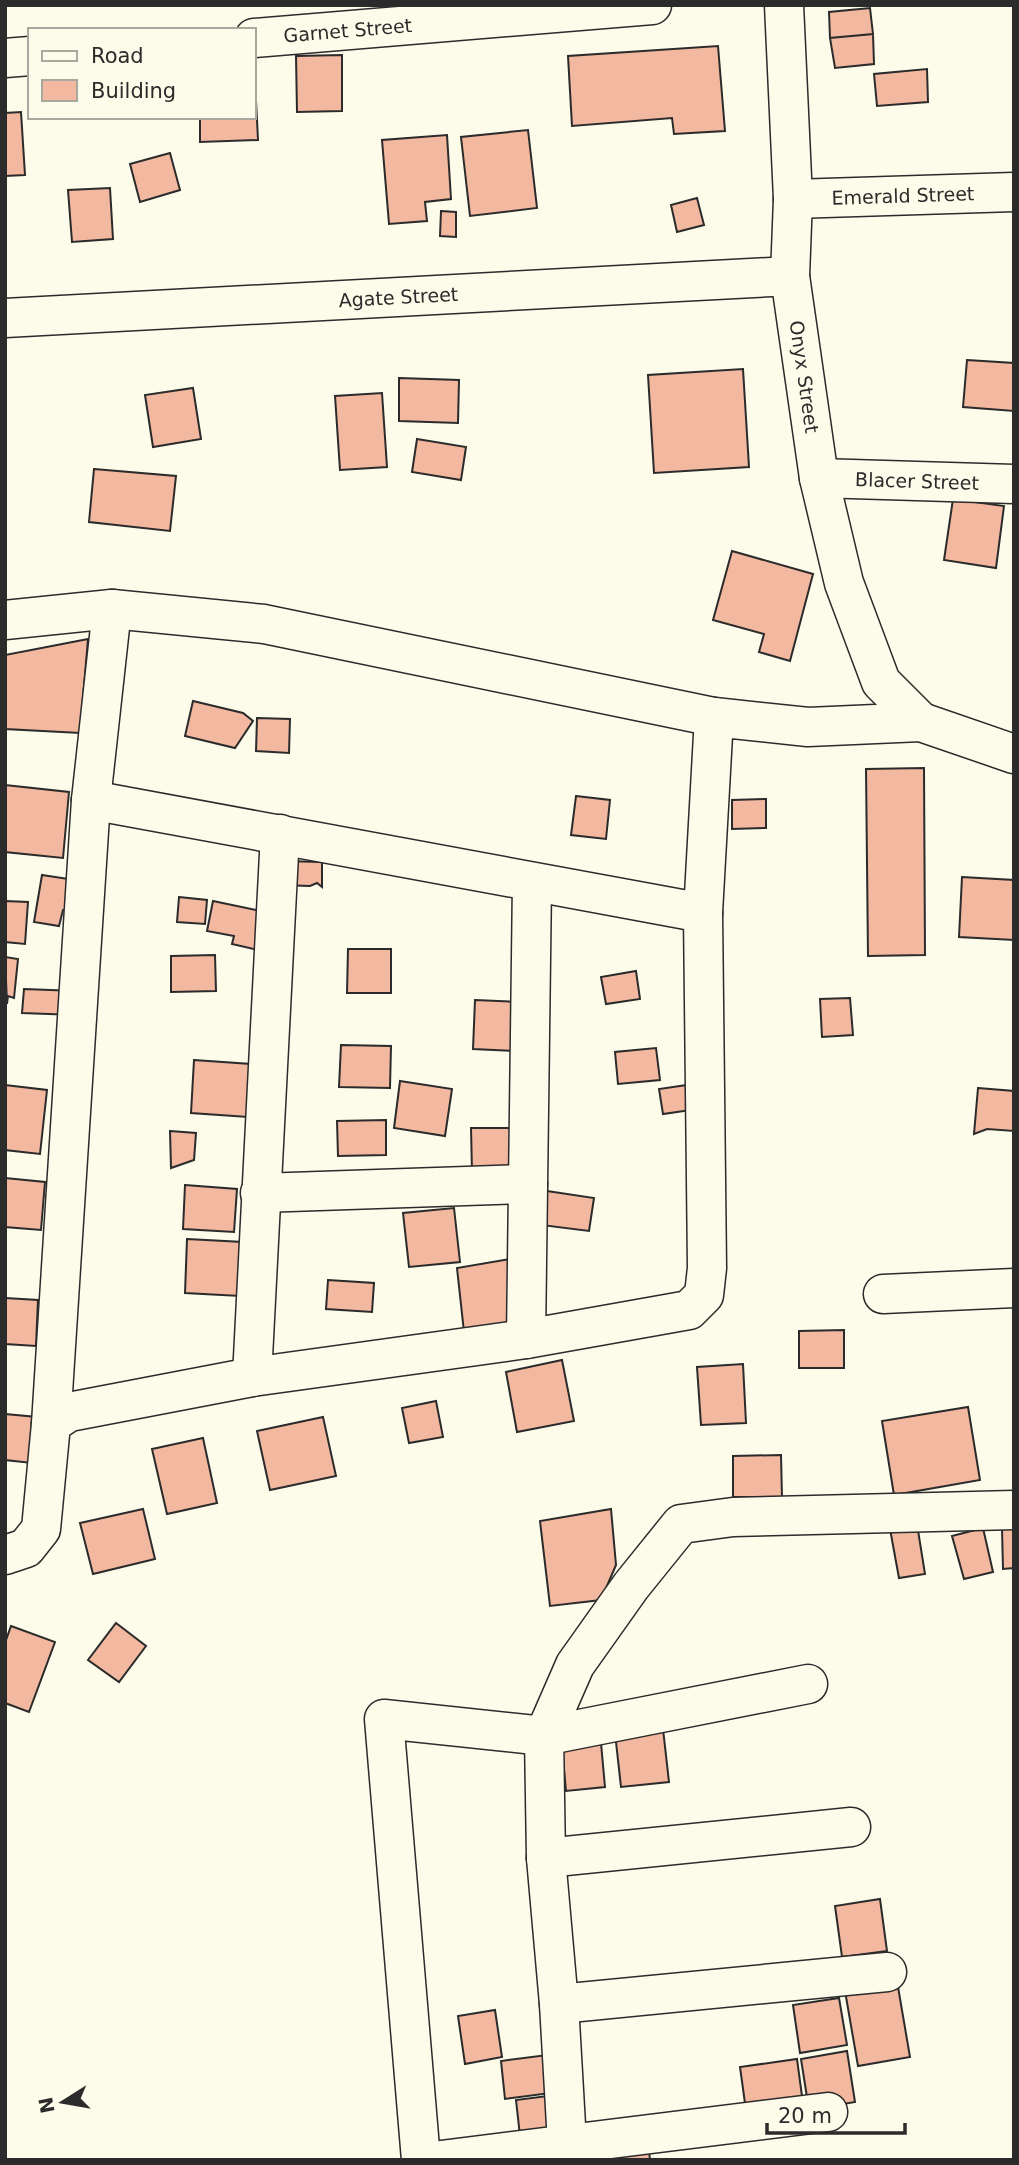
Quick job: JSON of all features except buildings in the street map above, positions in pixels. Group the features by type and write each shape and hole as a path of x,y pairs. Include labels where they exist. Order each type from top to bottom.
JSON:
{"street":[{"name":"Garnet Street","path":"256,37 652,5"},
{"name":"Onyx Street","path":"783,5 793,199 790,276 818,478 844,583 881,682 921,722"},
{"path":"5,58 28,56"},
{"name":"Emerald Street","path":"793,199 1014,192"},
{"name":"Agate Street","path":"5,318 790,276"},
{"name":"Blacer Street","path":"818,478 1014,484"},
{"path":"5,620 112,609 264,624 715,717 808,727 921,722 1014,754"},
{"path":"5,1555 26,1548 41,1529 51,1424 91,800 112,609"},
{"path":"51,1424 69,1412 252,1377 526,1339 689,1310 704,1295 707,1268 704,913 715,717"},
{"path":"91,800 704,913"},
{"path":"252,1377 280,834"},
{"path":"526,1339 532,882"},
{"path":"260,1193 528,1184"},
{"path":"883,1294 1014,1288"},
{"path":"567,2152 559,2004 545,1858 544,1736 575,1665 631,1586 681,1524 733,1517 1014,1510"},
{"path":"421,2160 384,1719 544,1736 808,1684"},
{"path":"545,1858 851,1827"},
{"path":"559,2004 887,1972"},
{"path":"441,2160 567,2152 828,2112"}]}
